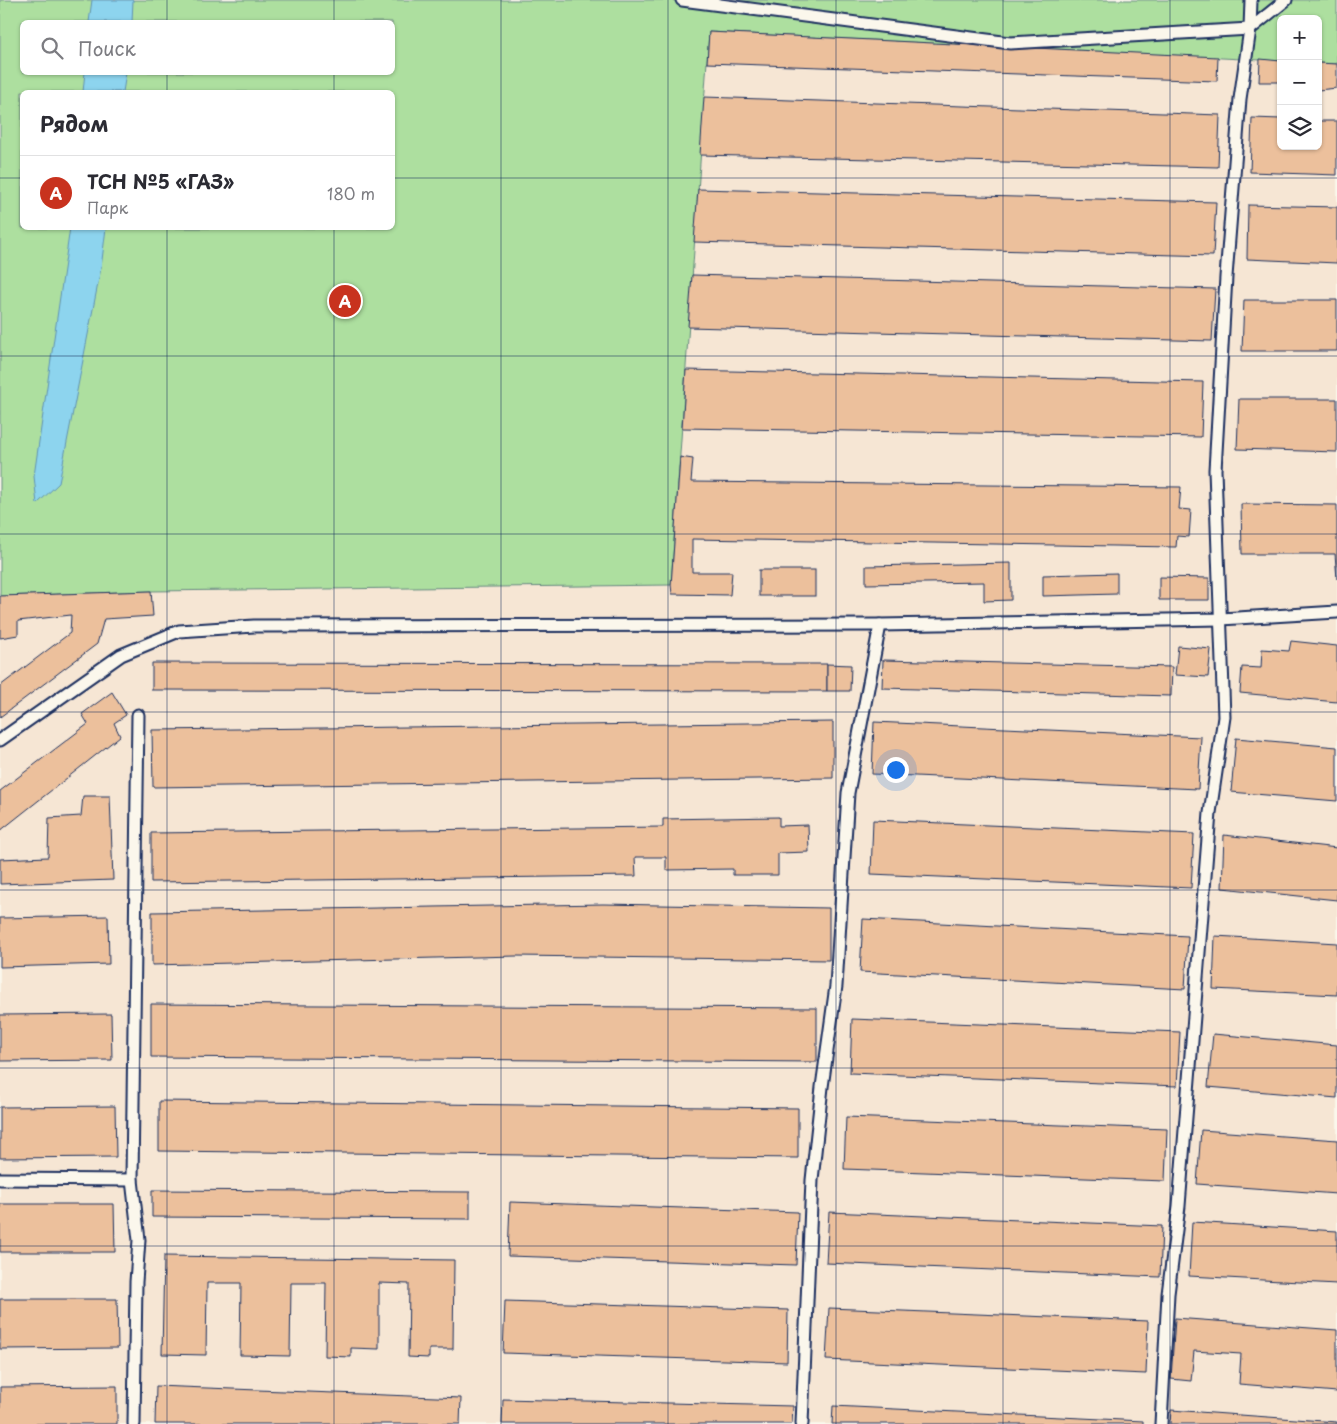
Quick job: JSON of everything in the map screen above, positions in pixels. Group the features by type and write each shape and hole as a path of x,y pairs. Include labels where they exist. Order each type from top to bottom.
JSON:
{"lane":[{"path":"682,0 1010,43 1250,29 1286,0"},
{"path":"1161,1424 1168,1294 1179,1206 1210,813 1224,717 1215,470 1226,277 1240,99 1250,29 1251,0"},
{"path":"0,740 121,654 179,631 254,626 880,625 1221,620 1337,612"},
{"path":"802,1424 812,1180 836,986 848,794 880,625"},
{"path":"134,1424 136,1282 140,1240 132,1180 138,715"},
{"path":"0,1179 132,1180"}],"shaded area":[{"path":"709,32 1277,61 1277,150 1322,150 1322,63 1337,64 1337,1424 0,1424 0,596 151,591 671,585"}],"green space":[{"path":"0,0 1337,0 1337,64 1322,63 1322,15 1277,15 1277,61 709,32 671,585 151,591 0,596"}],"water":[{"path":"92,0 133,0 132,20 89,20"},
{"path":"85,75 126,75 123,90 83,90"},
{"path":"70,230 106,230 101,268 59,483 37,504 34,476"}],"building":[{"path":"709,32 1218,57 1217,81 707,63"},
{"path":"1260,59 1277,61 1277,82 1259,82"},
{"path":"1322,63 1337,64 1337,88 1322,90"},
{"path":"704,97 1220,115 1218,167 700,155"},
{"path":"1252,118 1277,119 1277,150 1322,150 1322,121 1337,121 1337,175 1250,172"},
{"path":"698,189 1216,202 1213,256 694,242"},
{"path":"1248,205 1337,207 1337,263 1247,259"},
{"path":"692,275 1215,289 1212,341 688,327"},
{"path":"1244,300 1337,300 1337,351 1242,351"},
{"path":"686,370 1203,382 1201,437 682,428"},
{"path":"1239,399 1337,399 1337,452 1237,449"},
{"path":"680,457 693,459 691,482 1181,487 1179,509 1191,510 1189,537 1177,536 1176,547 692,539 692,572 732,572 730,595 672,594 671,585"},
{"path":"1241,504 1337,505 1337,579 1335,554 1242,554"},
{"path":"1011,563 1011,600 984,601 984,582 866,584 866,566"},
{"path":"759,570 815,570 815,596 759,596"},
{"path":"1117,573 1117,594 1043,596 1043,575"},
{"path":"1159,577 1209,578 1209,600 1159,600"},
{"path":"151,591 153,616 104,619 97,644 0,717 0,686 70,633 71,615 18,621 18,635 0,638 0,596"},
{"path":"1291,641 1337,646 1337,702 1240,693 1242,667 1261,668 1262,649 1289,651"},
{"path":"1178,646 1211,649 1208,677 1175,675"},
{"path":"883,660 1172,667 1171,696 882,688"},
{"path":"152,663 827,664 827,691 152,690"},
{"path":"827,664 851,665 850,691 827,691"},
{"path":"112,692 126,715 114,723 120,736 0,831 0,791 88,724 82,714"},
{"path":"833,722 833,778 153,787 152,730"},
{"path":"874,722 1201,737 1198,789 872,774"},
{"path":"1236,738 1337,747 1337,801 1231,792"},
{"path":"83,796 110,796 113,880 0,884 0,859 48,857 49,818 81,816"},
{"path":"779,817 779,826 808,825 809,852 778,853 778,875 733,875 733,869 666,870 666,857 635,857 636,876 151,882 151,833 663,827 663,819"},
{"path":"873,820 1194,834 1191,888 871,874"},
{"path":"1224,835 1337,848 1337,900 1222,888"},
{"path":"603,904 829,908 829,960 516,956 152,965 152,912"},
{"path":"108,916 109,964 0,967 0,918"},
{"path":"863,919 1188,936 1185,989 860,972"},
{"path":"1215,936 1337,943 1337,995 1213,989"},
{"path":"151,1004 817,1008 817,1062 151,1057"},
{"path":"111,1014 112,1060 0,1061 0,1015"},
{"path":"852,1019 1180,1032 1177,1086 850,1073"},
{"path":"1213,1034 1337,1045 1337,1098 1208,1087"},
{"path":"159,1101 798,1108 798,1158 159,1151"},
{"path":"115,1106 116,1157 0,1158 0,1107"},
{"path":"846,1117 1167,1129 1165,1181 844,1169"},
{"path":"1201,1130 1337,1140 1337,1194 1197,1184"},
{"path":"152,1190 470,1192 470,1219 152,1217"},
{"path":"510,1202 798,1212 796,1265 508,1256"},
{"path":"0,1204 114,1204 115,1252 0,1252"},
{"path":"829,1212 1162,1226 1160,1277 826,1263"},
{"path":"1192,1222 1337,1231 1337,1284 1189,1276"},
{"path":"164,1256 454,1260 453,1349 429,1349 429,1358 408,1357 409,1284 379,1283 379,1349 351,1348 351,1357 325,1356 326,1283 291,1283 290,1356 240,1355 241,1283 207,1283 206,1355 162,1354"},
{"path":"0,1299 117,1299 118,1348 0,1349"},
{"path":"505,1301 788,1310 787,1362 503,1353"},
{"path":"829,1308 1148,1321 1146,1374 826,1360"},
{"path":"1175,1318 1337,1330 1337,1392 1239,1384 1241,1354 1194,1351 1191,1381 1171,1379"},
{"path":"117,1386 117,1424 0,1424 0,1387"},
{"path":"156,1386 461,1398 460,1424 155,1424"},
{"path":"503,1399 793,1406 792,1424 502,1424"},
{"path":"833,1406 1143,1421 1143,1424 832,1424"},
{"path":"1171,1410 1337,1422 1337,1424 1170,1424"}],"place":[{"name":"ТСН №5 «ГАЗ»","path":"345,301"}]}
